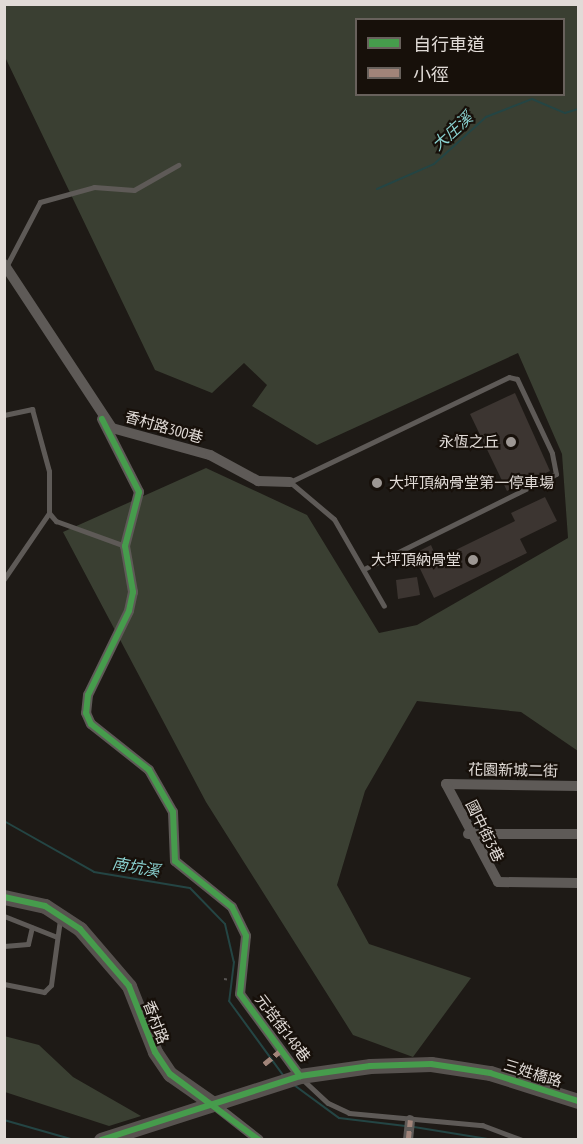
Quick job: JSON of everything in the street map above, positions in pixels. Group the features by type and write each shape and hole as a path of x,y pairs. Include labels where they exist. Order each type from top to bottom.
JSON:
{"street":[{"name":"香村路300巷","path":"6,264 53,332 102,418 135,436 210,455 258,481 290,482"},
{"name":"元培街148巷","path":"102,418 139,492 125,546 133,592 129,611 88,696 86,713 91,724 149,770 173,812 175,861 232,907 246,936 240,994 300,1076"},
{"path":"116,450 135,436"},
{"name":"花園新城二街","path":"446,784 579,786"},
{"name":"國中街3巷","path":"446,784 468,834 498,882 575,884"},
{"path":"468,834 579,834"},
{"name":"香村路","path":"4,897 60,914 129,986 154,1053 170,1074 213,1104 245,1134 259,1140"},
{"name":"三姓橋路","path":"213,1104 300,1076 431,1064 490,1073 579,1101"},
{"path":"101,1140 213,1104"},
{"path":"408,1140 410,1120"}],"lane":[{"path":"6,264 40,202 94,187 134,190 178,165"},
{"path":"366,568 478,510 556,474 516,379 509,377 290,482 334,519 366,568 384,606"},
{"path":"4,415 32,408 49,471 49,513 4,579"},
{"path":"49,513 56,521 125,546"},
{"path":"4,984 44,992 51,985 60,914"},
{"path":"4,916 57,937"},
{"path":"4,946 28,944 32,927"},
{"name":"元培街148巷","path":"300,1076 328,1103 349,1113 482,1125 522,1140"}],"path":[{"path":"224,979 237,981"}],"green space":[{"path":"5,5 578,5 578,751 521,712 417,701 365,791 337,885 369,944 471,978 413,1057 353,1035 206,802 63,532 206,468 307,515 379,633 417,625 568,538 562,454 518,353 317,445 252,406 267,385 244,363 212,393 155,370 5,57"},
{"path":"4,1036 39,1045 73,1077 141,1116 109,1126 5,1092"}],"building":[{"name":"永恆之丘","path":"515,393 550,471 507,491 470,414"},
{"name":"大坪頂納骨堂","path":"545,497 557,521 520,539 527,553 434,598 413,554 431,545 437,559 515,521 511,513"},
{"path":"417,577 420,595 398,599 396,580"}],"waterway":[{"name":"大庄溪","path":"377,189 434,164 486,117 532,99 565,113 578,109"},
{"name":"南坑溪","path":"4,821 94,872 190,888 225,924 234,962 229,1001 283,1075"},
{"name":"南坑溪","path":"294,1085 339,1118 406,1126"},
{"path":"4,1120 74,1140"},
{"name":"南坑溪","path":"414,1127 494,1140"}],"marked path":[{"path":"264,1064 280,1051"},
{"path":"408,1140 410,1120"}],"cycle path":[{"path":"102,419 139,492 125,546 133,592 129,611 88,695 86,713 91,724 149,770 173,812 175,861 232,907 246,936 240,994 300,1076"},
{"path":"4,897 45,906 80,929 129,986 155,1052 170,1074 259,1140"},
{"path":"101,1140 300,1076 370,1066 431,1064 490,1073 578,1101"}],"place":[{"name":"永恆之丘","path":"511,442"},
{"name":"大坪頂納骨堂第一停車場","path":"377,483"},
{"name":"大坪頂納骨堂","path":"473,560"}]}
